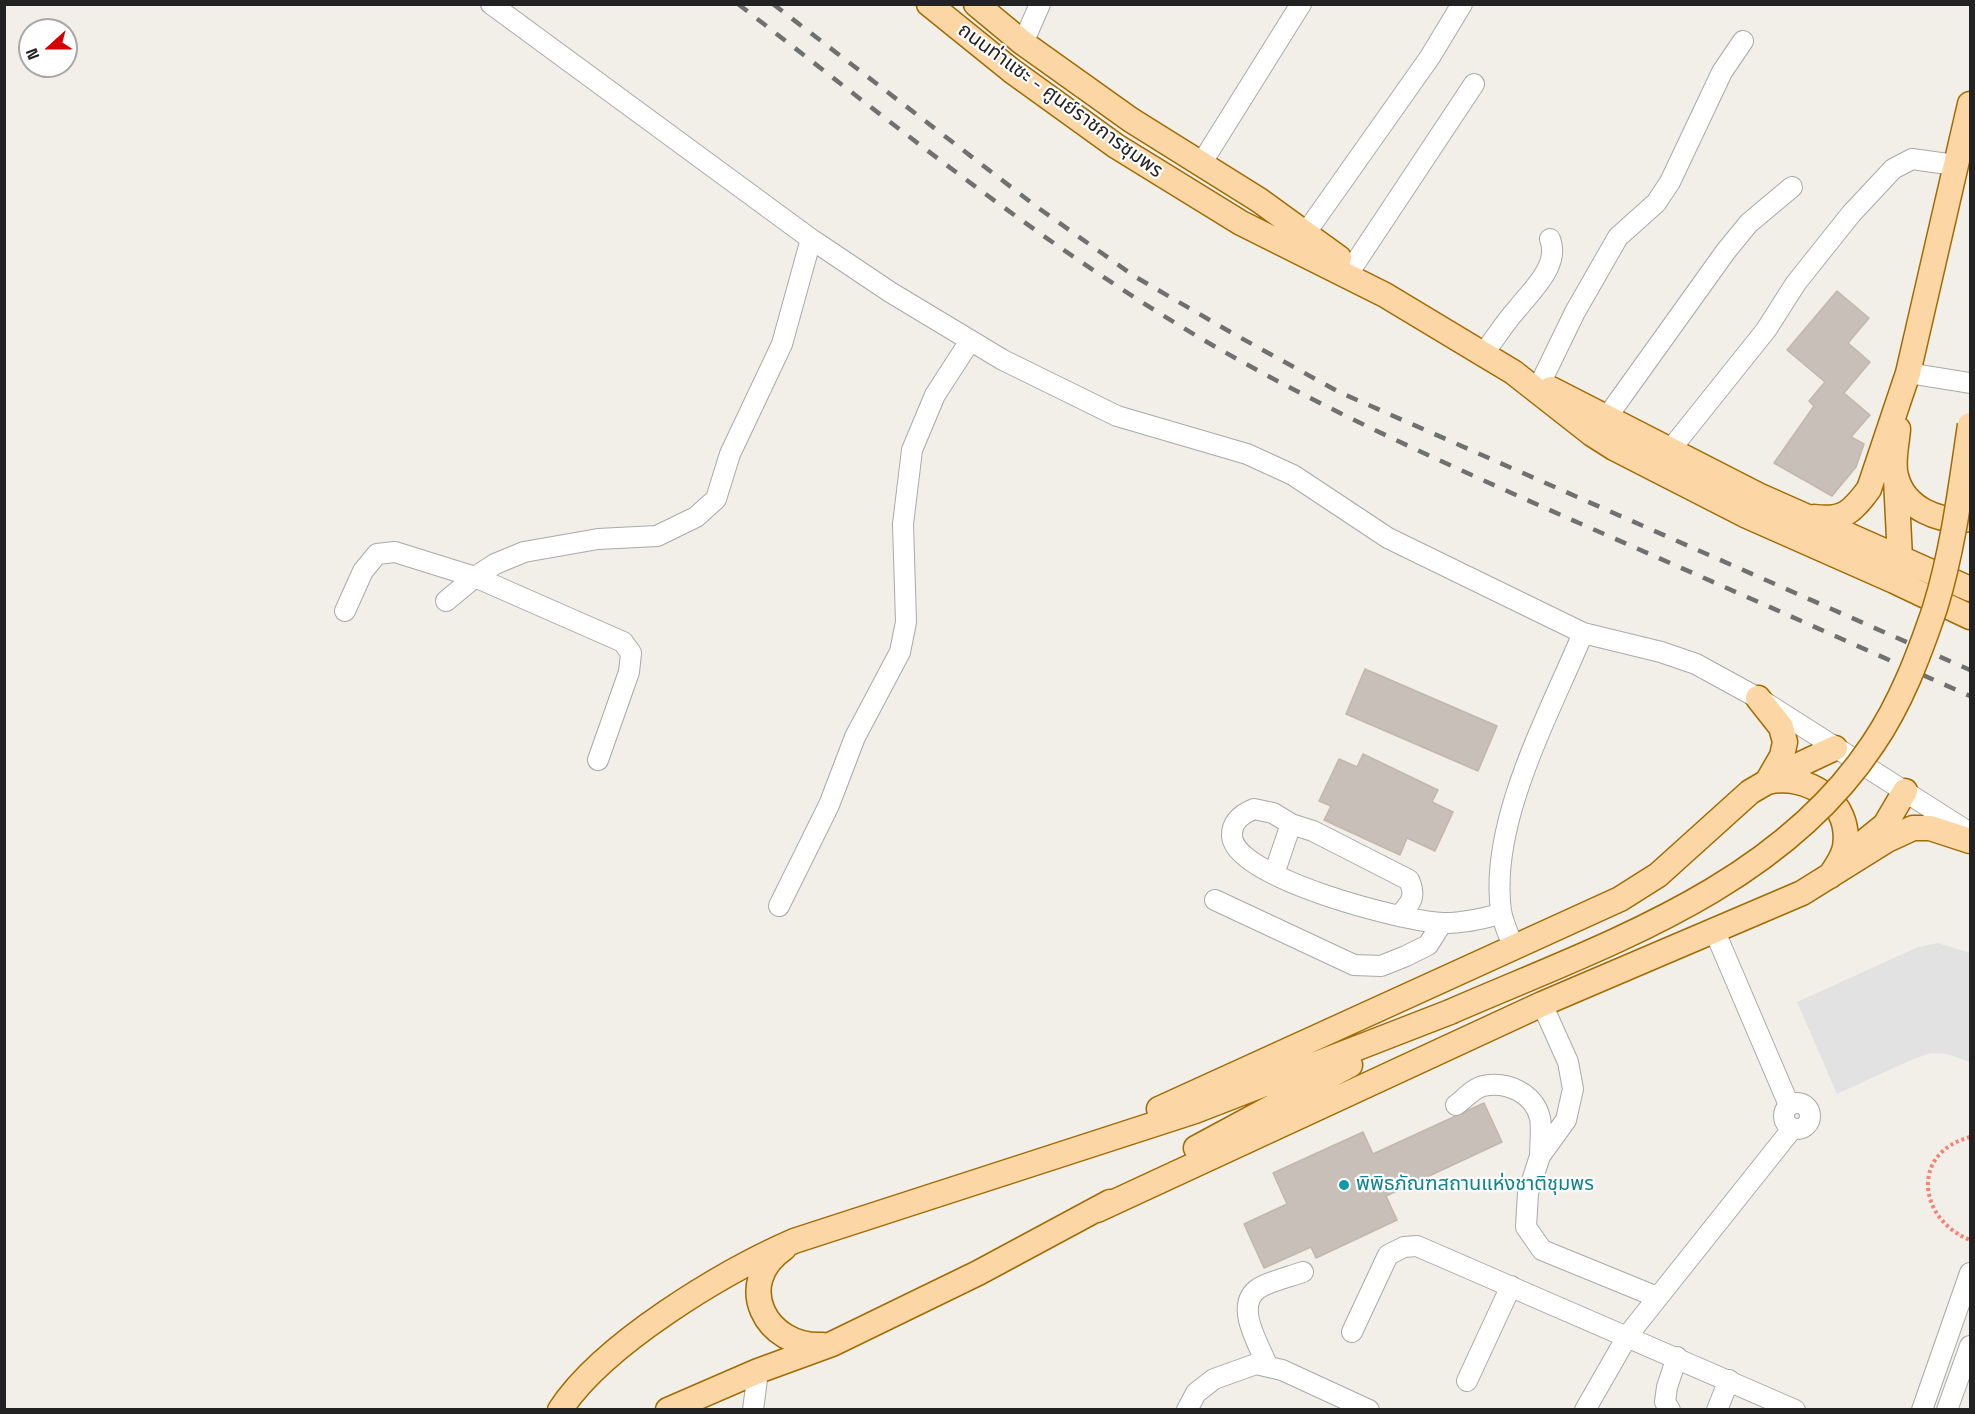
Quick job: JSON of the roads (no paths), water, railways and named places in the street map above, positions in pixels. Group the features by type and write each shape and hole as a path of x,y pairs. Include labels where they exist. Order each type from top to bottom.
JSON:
{"main road":[{"name":"ถนนท่าแซะ - ศูนย์ราชการชุมพร","path":"929,4 1012,71 1116,146 1185,190 1241,223 1385,295 1513,372"},
{"name":"ถนนท่าแซะ - ศูนย์ราชการชุมพร","path":"976,4 1023,43 1131,120 1259,200 1385,295"},
{"path":"1012,71 1023,43"},
{"path":"1897,569 1898,428 1908,373 1971,104"},
{"path":"1513,372 1808,517 1968,611"},
{"path":"1513,372 1592,434 1629,457 1747,516 1897,569 1971,589"},
{"path":"1808,517 1832,519 1842,516 1857,505 1869,489 1908,373"},
{"path":"560,1410 583,1381 646,1328 729,1272 794,1241 1195,1110 1450,1012 1612,941 1720,887 1764,857 1804,823 1848,778 1874,743 1897,702 1928,626 1948,548 1971,425"},
{"path":"1896,476 1905,495 1921,510 1940,519 1971,519"},
{"path":"1758,698 1781,727 1785,742 1774,781"},
{"path":"1070,1149 1620,898 1658,875 1750,792 1835,748"},
{"path":"1774,781 1806,782 1830,799 1841,816 1845,835 1842,856"},
{"path":"1828,879 1842,856 1885,825 1905,791"},
{"path":"668,1410 758,1371 832,1344 978,1273 1097,1210 1542,1004 1715,932 1828,879 1887,840 1913,828 1930,828 1971,841"},
{"path":"1097,1210 1242,1123 1450,1012"},
{"path":"794,1241 777,1252 766,1265 759,1288 763,1312 771,1326 784,1338 799,1344 832,1344"}],"street":[{"path":"490,4 811,239 970,341 1079,399 1117,416 1151,428 1219,445 1293,475 1388,538 1583,633 1661,652 1696,664 1758,698 1971,833"},
{"path":"1023,43 1040,4"},
{"path":"1201,164 1301,4"},
{"path":"1305,234 1430,57 1462,4"},
{"path":"1540,384 1575,312 1618,237 1656,203 1670,182 1722,72 1743,41"},
{"path":"1352,268 1474,84"},
{"path":"1670,450 1766,330 1796,283 1851,214 1893,169 1912,159 1955,165"},
{"path":"1607,417 1726,251 1749,223 1792,187"},
{"path":"446,601 495,564 524,552 598,539 657,536 696,517 716,498 730,454 782,344 811,239"},
{"path":"1483,354 1535,290 1550,264 1554,249 1550,239"},
{"path":"779,906 829,806 855,737 900,652 906,622 903,524 912,450 935,395 970,341"},
{"path":"1908,373 1971,383"},
{"path":"345,611 363,571 377,554 395,552 475,577 623,642 631,653 629,672 598,760"},
{"path":"1513,946 1501,914 1499,875 1505,833 1519,789 1583,633"},
{"path":"1400,915 1412,902 1414,891 1409,880 1313,831 1291,824 1274,813 1254,809 1235,821 1232,843 1239,854 1274,874 1366,909 1442,923 1501,914"},
{"path":"1274,874 1291,824"},
{"path":"1215,900 1354,965 1381,966 1406,956 1428,945 1442,923"},
{"path":"1585,1410 1628,1335 1792,1129 1798,1130 1806,1126 1810,1113 1803,1104 1794,1103 1789,1106 1715,932"},
{"path":"1542,1004 1568,1062 1573,1089 1566,1120 1540,1156 1528,1193 1526,1227 1542,1250 1657,1297"},
{"path":"1456,1105 1482,1086 1500,1086 1521,1091 1534,1104 1540,1119 1540,1156"},
{"path":"1352,1332 1388,1255 1404,1247 1417,1246 1628,1335 1789,1408"},
{"path":"1267,1365 1246,1311 1248,1300 1258,1289 1303,1272"},
{"path":"1922,1410 1971,1274"},
{"path":"1467,1381 1511,1286"},
{"path":"1947,1410 1971,1346"},
{"path":"1670,1410 1665,1402 1667,1387 1677,1358"},
{"path":"1187,1410 1196,1394 1214,1379 1240,1368 1267,1365 1369,1410"},
{"path":"753,1410 758,1371"},
{"path":"1717,1410 1729,1380"}],"railway":[{"path":"738,4 1026,223 1145,304 1207,342 1298,392 1437,459 1970,696"},
{"path":"773,4 1037,207 1134,276 1232,333 1339,392 1970,670"}],"place":[{"name":"พิพิธภัณฑสถานแห่งชาติชุมพร","path":"1344,1185"}]}
